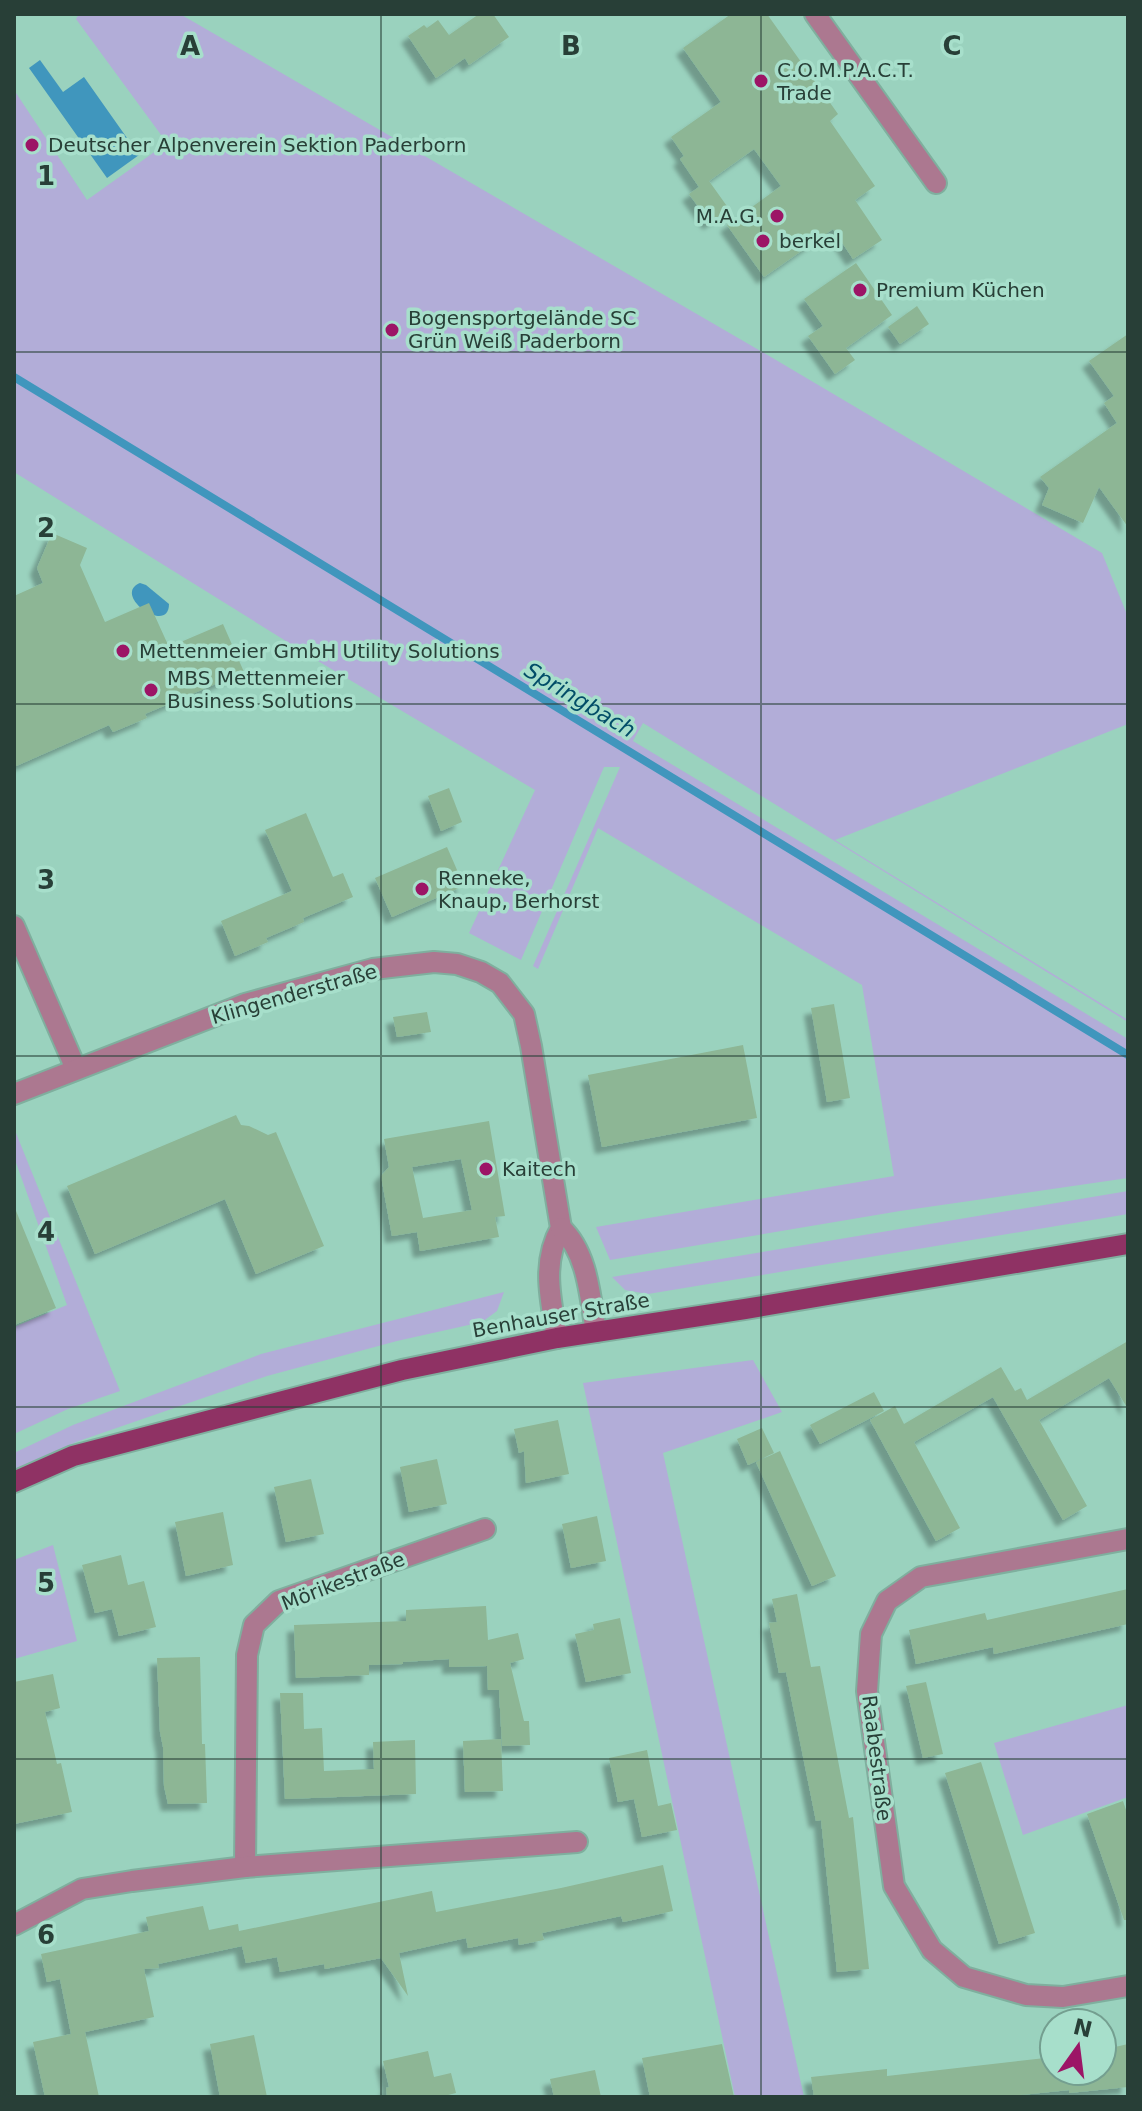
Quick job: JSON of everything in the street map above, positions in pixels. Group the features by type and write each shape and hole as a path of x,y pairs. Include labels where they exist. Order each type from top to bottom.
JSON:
{"main road":[{"name":"Benhauser Straße","path":"14,1482 73,1456 402,1370 557,1338 1128,1244"}],"street":[{"path":"815,14 936,183"},
{"path":"14,926 76,1069"},
{"name":"Klingenderstraße","path":"14,1094 245,1004 360,972 434,962 457,964 481,972 500,983 524,1014 561,1228 573,1239 586,1275 596,1332"},
{"name":"Klingenderstraße","path":"557,1338 548,1280 552,1243 561,1228"},
{"name":"Mörikestraße","path":"245,1867 247,1655 254,1625 279,1601 485,1529"},
{"name":"Raabestraße","path":"1128,1539 921,1577 887,1601 871,1634 867,1691 894,1886 932,1950 964,1977 1026,1995 1063,1997 1128,1986"},
{"path":"14,1925 82,1889 132,1881 245,1867 577,1842"}],"shaded area":[{"path":"79,14 180,14 1102,553 1128,617 1128,724 835,840 1128,1022 643,723 633,741 1128,1039 1128,1178 900,1211 610,1260 596,1227 894,1176 862,985 598,828 538,969 533,966 620,767 604,767 521,960 469,933 535,790 323,664 14,472 14,90 87,200 167,143 76,19"},
{"path":"14,1128 120,1391 68,1409 14,1434 14,1327 67,1305 14,1157"},
{"path":"1128,1191 1128,1214 648,1294 625,1290 612,1277"},
{"path":"504,1292 497,1311 482,1322 267,1376 76,1442 14,1470 14,1453 73,1425 261,1354"},
{"path":"753,1360 782,1412 663,1453 804,2097 735,2097 583,1383"},
{"path":"53,1545 77,1641 14,1659 14,1560"},
{"path":"1128,1705 1128,1797 1023,1835 994,1743"}],"water":[{"path":"40,60 63,92 84,77 139,155 107,178 29,68"},
{"path":"140,583 169,604 167,613 152,615 136,603 132,596 133,589"}],"building":[{"path":"479,14 493,14 509,37 469,65 465,58 436,78 408,36 438,20 449,35"},
{"path":"731,14 767,14 838,114 830,121 875,186 855,200 882,240 853,259 833,229 764,277 727,225 781,186 754,149 709,181 729,209 710,223 689,194 699,187 680,159 684,156 671,137 721,102 683,48"},
{"path":"856,263 892,315 846,348 855,360 835,374 808,336 823,326 804,299"},
{"path":"917,306 929,324 900,344 888,327"},
{"path":"1128,334 1128,527 1099,487 1083,523 1042,505 1049,488 1040,477 1117,423 1104,403 1114,396 1089,361"},
{"path":"52,533 87,548 80,565 105,622 149,603 169,647 223,624 244,672 145,714 147,718 113,732 109,725 14,767 14,596 43,583 37,568"},
{"path":"449,788 462,822 441,831 428,796"},
{"path":"306,813 333,877 343,873 353,897 303,918 304,922 266,938 268,942 235,956 221,921 292,891 265,830"},
{"path":"447,847 464,886 392,917 375,878"},
{"path":"834,1004 850,1098 827,1102 811,1008"},
{"path":"427,1012 431,1032 397,1037 393,1017"},
{"path":"743,1045 757,1118 602,1147 588,1075"},
{"path":"236,1115 241,1125 268,1135 276,1132 324,1246 256,1274 225,1199 95,1254 67,1186"},
{"path":"489,1121 505,1216 495,1217 499,1237 420,1251 417,1232 392,1236 381,1176 389,1167 384,1139","holes":["461,1159 472,1210 423,1218 412,1167"]},
{"path":"14,1206 56,1308 14,1325"},
{"path":"1128,1341 1128,1409 1109,1378 1039,1420 1087,1506 1063,1520 993,1397 914,1442 960,1528 936,1541 870,1420 895,1406 904,1424 1001,1367 1015,1391 1021,1388 1027,1400"},
{"path":"874,1392 884,1411 820,1444 810,1425"},
{"path":"558,1420 569,1474 526,1483 524,1451 519,1453 514,1429"},
{"path":"762,1428 774,1453 748,1465 737,1439"},
{"path":"780,1451 836,1576 812,1586 756,1462"},
{"path":"437,1459 447,1504 409,1512 400,1467"},
{"path":"311,1479 324,1534 286,1542 274,1487"},
{"path":"223,1512 233,1565 186,1576 175,1522"},
{"path":"597,1516 606,1561 571,1568 562,1524"},
{"path":"121,1555 128,1585 144,1581 156,1627 119,1636 112,1609 95,1613 82,1565"},
{"path":"1128,1589 1128,1624 994,1654 993,1647 916,1664 909,1630 985,1613 987,1620"},
{"path":"797,1594 811,1667 820,1666 849,1818 853,1817 869,1969 837,1972 821,1820 816,1821 786,1672 779,1673 769,1623 777,1622 772,1599"},
{"path":"486,1606 488,1640 518,1633 524,1659 510,1663 524,1721 529,1721 530,1745 502,1746 499,1690 488,1690 487,1666 449,1667 449,1659 369,1665 369,1675 296,1678 294,1625 406,1621 406,1610"},
{"path":"620,1618 631,1673 586,1682 575,1634 594,1630 593,1624"},
{"path":"200,1657 207,1803 168,1804 164,1786 157,1658"},
{"path":"53,1674 60,1708 45,1712 72,1812 14,1824 14,1682"},
{"path":"926,1682 943,1754 923,1758 906,1686"},
{"path":"280,1693 303,1693 304,1729 322,1728 324,1771 374,1769 373,1742 415,1740 416,1794 285,1799"},
{"path":"501,1739 503,1791 465,1792 463,1741"},
{"path":"647,1750 658,1806 671,1803 677,1830 642,1837 634,1799 618,1802 609,1758"},
{"path":"981,1762 1035,1933 999,1944 945,1773"},
{"path":"1123,1801 1128,1816 1128,1920 1124,1920 1087,1814"},
{"path":"663,1865 673,1911 623,1922 621,1916 542,1933 544,1940 519,1945 518,1938 468,1948 466,1938 399,1953 408,1996 381,1958 325,1969 324,1964 280,1972 277,1957 246,1963 242,1946 158,1964 159,1968 144,1969 154,2017 85,2032 99,2097 45,2097 33,2042 71,2034 60,1979 47,1982 41,1954 149,1931 146,1917 203,1906 209,1930 238,1924 239,1931 432,1891 436,1912"},
{"path":"254,2035 267,2097 220,2097 210,2044"},
{"path":"722,2044 734,2097 650,2097 642,2058"},
{"path":"1128,2044 1128,2087 1003,2097 814,2097 811,2077 887,2069 887,2076 1038,2059 1038,2087 1118,2087 1118,2046"},
{"path":"428,2051 434,2077 451,2073 456,2093 440,2097 387,2097 386,2088 389,2087 383,2061"},
{"path":"595,2070 601,2097 554,2097 550,2079"}],"waterway":[{"name":"Springbach","path":"14,377 1128,1055"}],"place":[{"name":"C.O.M.P.A.C.T. Trade","path":"761,81"},
{"name":"Deutscher Alpenverein Sektion Paderborn","path":"32,145"},
{"name":"M.A.G.","path":"777,216"},
{"name":"berkel","path":"763,241"},
{"name":"Premium Küchen","path":"860,290"},
{"name":"Bogensportgelände SC Grün Weiß Paderborn","path":"392,330"},
{"name":"Mettenmeier GmbH Utility Solutions","path":"123,651"},
{"name":"MBS Mettenmeier Business Solutions","path":"151,690"},
{"name":"Renneke, Knaup, Berhorst","path":"422,889"},
{"name":"Kaitech","path":"486,1169"}]}
